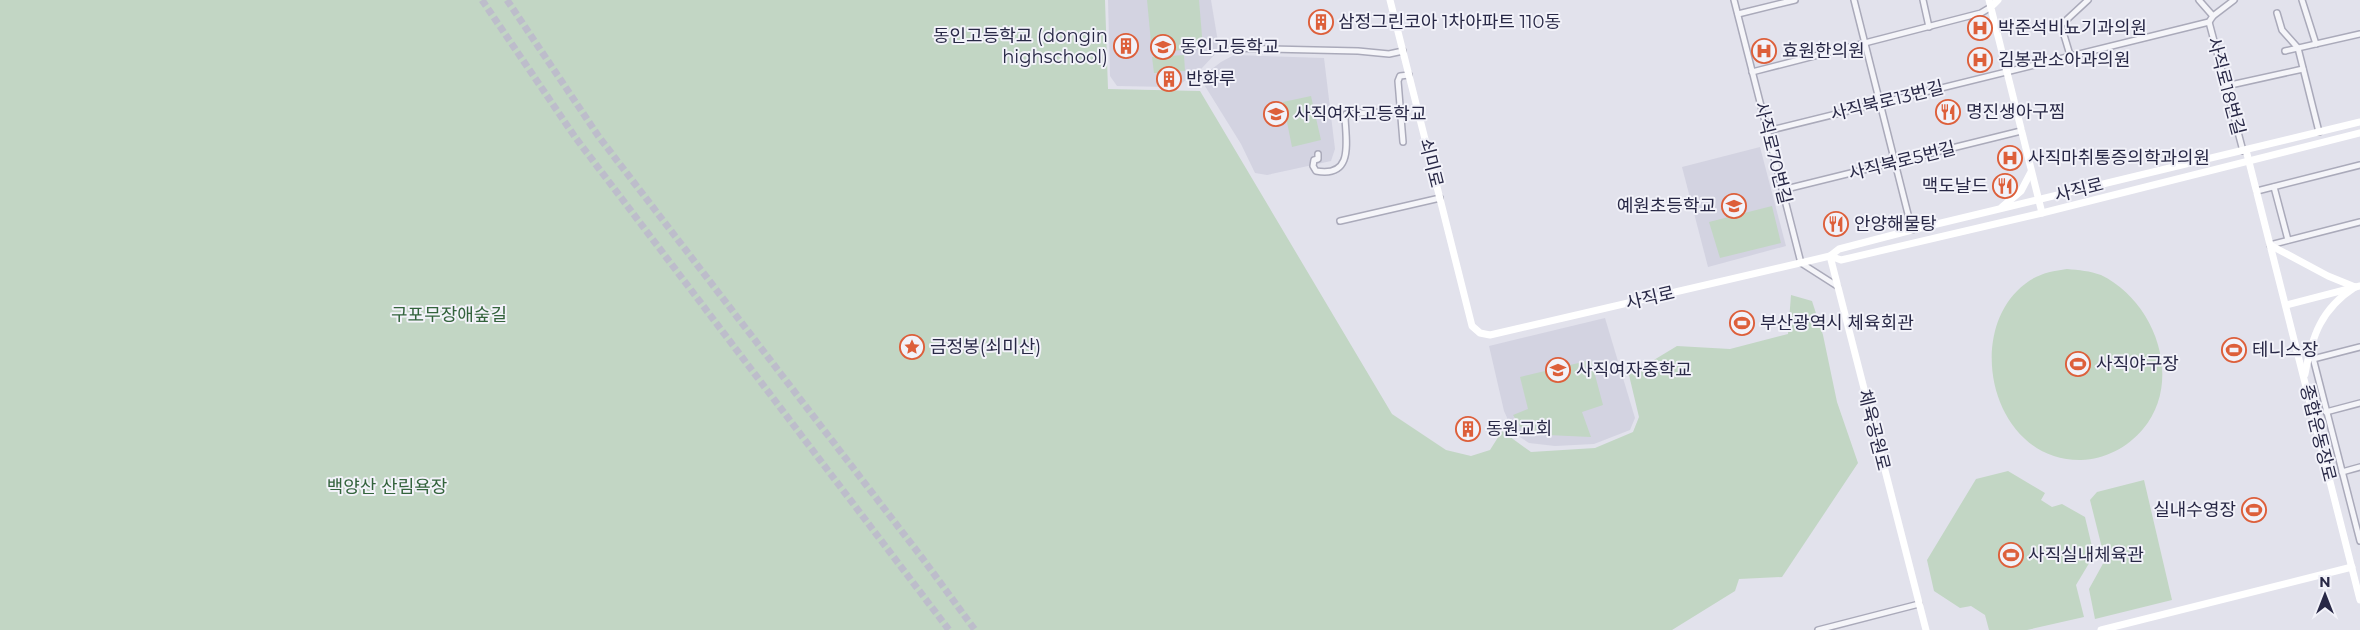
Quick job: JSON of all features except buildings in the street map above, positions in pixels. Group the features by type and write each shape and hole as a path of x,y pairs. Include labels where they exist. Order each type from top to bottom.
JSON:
{"main road":[{"name":"쇠미로","path":"1390,0 1472,326"},
{"path":"1998,0 1990,4 2042,213"},
{"name":"사직로","path":"1472,326 1480,334 1490,335 1830,256 1839,249 1912,230 2360,122"},
{"name":"사직로","path":"1830,256 1841,260 2042,213 2360,133"},
{"name":"종합운동장로","path":"2244,150 2257,191 2360,600"},
{"path":"1995,210 2015,198 2031,172"},
{"path":"2270,245 2328,276 2358,286"},
{"name":"체육공원로","path":"1830,256 1926,630"},
{"path":"2286,305 2358,286"},
{"path":"2305,378 2310,347 2322,318 2340,297 2358,286"},
{"path":"2101,630 2352,567"}],"street":[{"name":"사직로70번길","path":"1734,0 1801,263"},
{"path":"1738,14 1795,0"},
{"path":"1854,0 1912,230"},
{"path":"1922,0 1929,27"},
{"path":"2070,56 2061,25 2088,0"},
{"name":"사직로18번길","path":"2199,0 2213,16"},
{"path":"2209,22 2213,16 2234,0"},
{"path":"2302,0 2316,44"},
{"path":"1752,72 1981,13 1990,4"},
{"path":"2277,13 2282,30 2298,48 2319,132"},
{"name":"사직북로13번길","path":"1767,131 2209,22"},
{"name":"사직로18번길","path":"2209,22 2244,150"},
{"path":"2285,51 2360,34"},
{"path":"1232,48 1358,51 1389,54 1403,52"},
{"path":"2226,86 2303,69"},
{"path":"1403,142 1398,81 1400,76 1409,75"},
{"path":"1318,154 1318,159 1314,160 1313,166 1316,171 1331,172 1338,169 1344,162 1346,114 1400,111"},
{"name":"사직북로5번길","path":"1782,190 2021,131"},
{"path":"2257,191 2360,165"},
{"path":"2274,187 2288,240"},
{"path":"1340,221 1440,198"},
{"path":"2270,245 2360,222"},
{"path":"1801,263 1838,286"},
{"name":"종합운동장로","path":"2310,347 2360,541"},
{"path":"2313,360 2360,347"},
{"path":"2326,412 2360,403"},
{"path":"2342,472 2360,467"},
{"path":"2352,510 2360,508"},
{"path":"1818,630 1919,604"}],"shaded area":[{"name":"동인고등학교","path":"1108,0 1211,0 1218,42 1217,52 1201,69 1179,85 1170,87 1117,86 1110,76"},
{"name":"사직여자고등학교","path":"1234,55 1324,58 1335,149 1331,161 1267,175 1255,173 1241,144 1200,78"},
{"name":"예원초등학교","path":"1760,147 1786,246 1708,267 1682,167"},
{"name":"사직여자중학교","path":"1605,318 1635,418 1630,430 1594,444 1555,446 1529,443 1514,433 1504,411 1489,346"}],"green space":[{"name":"구포무장애숲길","path":"0,0 1105,0 1108,89 1200,91 1392,414 1446,450 1471,456 1490,450 1502,431 1531,452 1595,448 1633,432 1639,417 1629,375 1677,346 1730,349 1788,334 1791,295 1812,301 1823,335 1837,402 1858,463 1782,577 1739,579 1735,591 1672,630 0,630"},
{"path":"1147,0 1199,0 1203,48 1152,53"},
{"path":"1184,55 1185,71 1154,73 1152,57"},
{"path":"1311,96 1321,140 1292,147 1283,102"},
{"path":"1772,206 1781,243 1720,258 1709,222"},
{"name":"사직야구장","path":"2067,269 2101,275 2120,287 2136,303 2149,322 2158,343 2162,366 2161,388 2155,409 2137,436 2123,447 2107,455 2081,460 2050,455 2026,440 2007,417 1996,390 1992,361 1995,331 2006,305 2025,284 2035,278"},
{"path":"1591,360 1603,405 1582,412 1591,437 1525,434 1513,415 1528,409 1520,377"},
{"path":"2008,471 2045,493 2041,500 2052,507 2062,504 2085,517 2094,555 2076,585 2084,617 2027,630 1989,630 1985,615 1971,606 1960,608 1934,591 1927,560 1976,479"},
{"path":"2144,480 2172,600 2095,619 2089,589 2105,560 2090,500 2097,492"}],"tunnel":[{"path":"482,0 575,137 949,630"},
{"path":"507,0 599,137 923,559 975,630"}],"place":[{"name":"삼정그린코아 1차아파트 110동","path":"1321,22"},
{"name":"박준석비뇨기과의원","path":"1980,28"},
{"name":"동인고등학교 (dongin highschool)","path":"1126,46"},
{"name":"동인고등학교","path":"1163,47"},
{"name":"효원한의원","path":"1764,51"},
{"name":"김봉관소아과의원","path":"1980,60"},
{"name":"반화루","path":"1169,79"},
{"name":"명진생아구찜","path":"1948,112"},
{"name":"사직여자고등학교","path":"1276,114"},
{"name":"사직마취통증의학과의원","path":"2010,158"},
{"name":"맥도날드","path":"2005,186"},
{"name":"예원초등학교","path":"1734,206"},
{"name":"안양해물탕","path":"1836,224"},
{"name":"부산광역시 체육회관","path":"1742,323"},
{"name":"금정봉(쇠미산)","path":"912,347"},
{"name":"테니스장","path":"2234,350"},
{"name":"사직야구장","path":"2078,364"},
{"name":"사직여자중학교","path":"1558,370"},
{"name":"동원교회","path":"1468,429"},
{"name":"실내수영장","path":"2254,510"},
{"name":"사직실내체육관","path":"2011,555"}],"park label":[{"name":"백양산 산림욕장","path":"387,487"}]}
